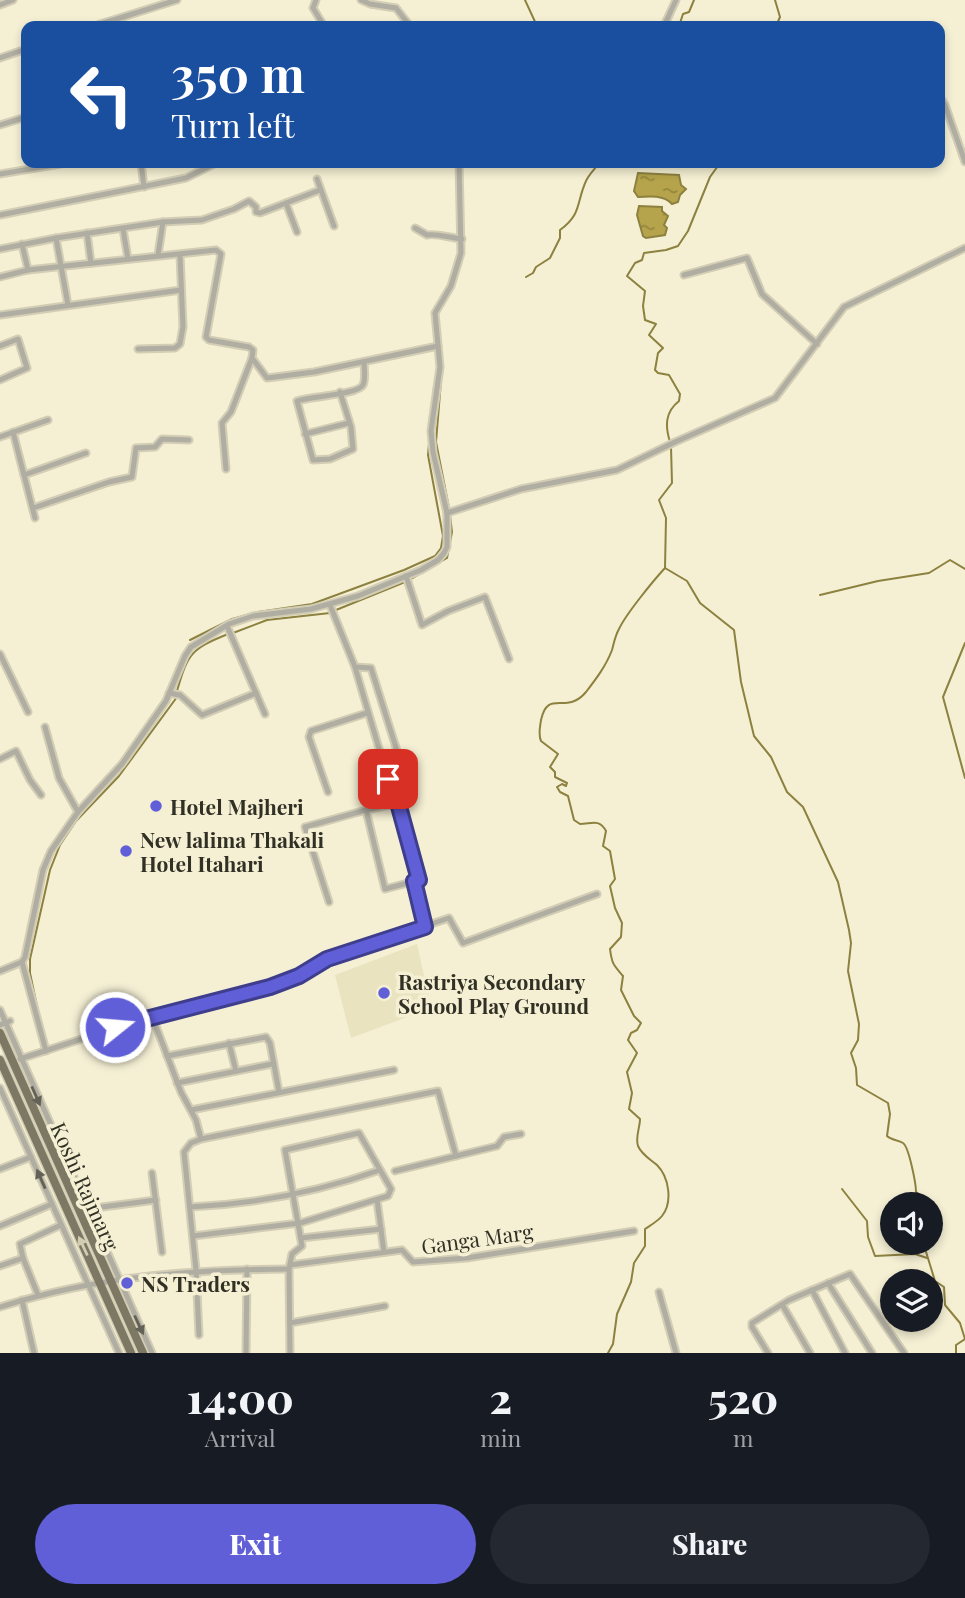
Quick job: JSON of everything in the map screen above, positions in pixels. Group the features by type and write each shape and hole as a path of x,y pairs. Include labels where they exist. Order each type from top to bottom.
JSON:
{"main road":[{"name":"Koshi Rajmarg","path":"0,1033 114,1280 142,1353"},
{"name":"Koshi Rajmarg","path":"0,1060 131,1353"}],"street":[{"path":"0,5 13,0"},
{"path":"109,21 177,0"},
{"path":"316,0 313,8 321,21"},
{"path":"361,0 396,8 406,21"},
{"path":"666,21 676,0"},
{"path":"0,58 21,51"},
{"path":"945,105 965,162"},
{"path":"0,125 21,119"},
{"path":"0,174 36,168"},
{"path":"142,168 144,187"},
{"path":"0,215 186,178 206,168"},
{"path":"0,971 22,962 25,957 43,870 51,851 78,812 122,764 169,693 184,656 191,647 227,626 253,616 330,605 406,576 430,565 444,553 447,547 447,513 433,452 432,431 440,367 435,313 457,271 462,239 459,168"},
{"path":"317,179 334,226"},
{"path":"0,249 163,222 202,220 249,201 253,203 256,212 260,213 320,190"},
{"path":"286,203 297,232"},
{"path":"158,255 163,222"},
{"path":"415,228 427,235 462,239"},
{"path":"123,229 128,259"},
{"path":"87,233 91,263"},
{"path":"56,238 68,306"},
{"path":"22,244 27,270"},
{"path":"447,513 521,489 617,470 775,398 844,307 965,248"},
{"path":"0,277 27,270 158,255 216,250 220,252 206,337 253,350 231,412 222,423 226,469"},
{"path":"138,349 178,347 183,327 180,255"},
{"path":"684,275 747,258 762,294 817,344"},
{"path":"0,315 181,290"},
{"path":"0,346 18,339 27,368 0,380"},
{"path":"252,358 267,378 364,362 438,346"},
{"path":"340,392 353,449 330,459 313,460 297,401 362,387 364,362"},
{"path":"0,437 48,420"},
{"path":"305,434 349,423"},
{"path":"13,432 35,518"},
{"path":"33,508 109,482 132,477 136,448 155,447 162,439 189,440"},
{"path":"24,475 86,453"},
{"path":"406,576 422,625 485,597 509,659"},
{"path":"330,605 355,667 419,880 385,889 366,810"},
{"path":"227,626 265,714"},
{"path":"0,654 28,712"},
{"path":"355,667 371,668 404,773 388,779"},
{"path":"169,693 180,695 202,715 256,693"},
{"path":"328,792 309,737 312,731 367,713"},
{"path":"45,727 59,778 78,812"},
{"path":"0,759 16,751 30,780 41,795"},
{"path":"328,902 305,827 398,803"},
{"path":"414,881 425,927"},
{"path":"20,1059 152,1016 270,987 299,976 327,959 449,918 463,943 597,894"},
{"path":"22,962 46,1051"},
{"path":"0,1010 87,1209 114,1280 152,1353"},
{"path":"152,1016 201,1139"},
{"path":"167,1056 266,1037 270,1043 279,1092"},
{"path":"229,1043 236,1071"},
{"path":"177,1083 272,1063"},
{"path":"191,1110 394,1070"},
{"path":"0,1088 119,1353"},
{"path":"199,1335 196,1270 184,1152 191,1143 438,1091 456,1156"},
{"path":"192,1236 300,1223 377,1200 391,1193 359,1133 285,1150 300,1223 302,1246 292,1254 290,1267 290,1353"},
{"path":"395,1171 497,1146 504,1137 521,1134"},
{"path":"0,1169 31,1157"},
{"path":"190,1207 217,1206 294,1194 334,1186 380,1170"},
{"path":"152,1173 162,1252"},
{"path":"87,1209 156,1200"},
{"path":"377,1200 384,1252"},
{"path":"0,1226 52,1205"},
{"path":"38,1295 20,1244 61,1225"},
{"path":"301,1238 381,1229"},
{"name":"Ganga Marg","path":"0,1307 88,1284 196,1270 290,1267 402,1250 413,1262 467,1258 634,1231"},
{"path":"0,1266 23,1258"},
{"path":"246,1353 247,1269"},
{"path":"768,1353 752,1323 813,1290 851,1275 904,1353"},
{"path":"828,1283 872,1353"},
{"path":"813,1290 845,1353"},
{"path":"659,1292 676,1353"},
{"path":"22,1300 34,1353"},
{"path":"290,1324 385,1306"},
{"path":"783,1306 810,1353"}],"shaded area":[{"name":"Rastriya Secondary School Play Ground","path":"417,944 432,1011 410,1016 351,1038 335,975"}],"water":[{"path":"638,173 679,175 681,185 686,189 678,202 672,204 652,196 638,197 634,191"},
{"path":"639,206 662,207 662,211 668,216 664,225 667,228 665,235 646,238 643,236 637,215"}],"waterway":[{"path":"525,0 535,21"},
{"path":"681,21 683,14 689,12 694,0"},
{"path":"775,0 780,17 778,21"},
{"path":"526,277 550,258 560,238 560,230 572,219 586,181 595,168"},
{"path":"670,442 667,420 679,401 680,394 669,375 655,370 658,353 663,348 649,335 656,324 645,320 645,291 627,276 635,263 642,260 644,253 678,246 688,231 710,177 716,168"},
{"path":"441,381 436,442 449,508"},
{"path":"190,640 232,619 312,604 435,556 441,548 443,536 428,455 434,387"},
{"path":"608,1353 613,1344 617,1314 631,1282 634,1263 645,1246 645,1229 662,1216 668,1204 668,1190 661,1170 638,1146 640,1119 629,1109 632,1093 627,1072 637,1053 628,1040 641,1023 634,1016 621,990 623,976 614,964 610,949 621,937 622,923 610,886 615,879 610,851 603,846 606,831 601,824 580,824 574,820 568,796 557,787 562,784 566,786 567,783 555,777 555,772 550,767 558,754 541,741 540,731 541,720 548,706 553,703 572,702 586,692 607,661 622,623 665,568 666,518 659,500 672,483 671,447"},
{"path":"411,579 447,558 452,532 450,515"},
{"path":"820,595 878,581 929,573 950,560 965,569"},
{"path":"665,568 687,581 700,603 734,630 741,682 754,736 771,757 787,792 803,807 838,882 851,943 848,971 859,1024 858,1040 851,1053 856,1068 857,1085 888,1103 890,1114 887,1136 903,1143 908,1151 916,1192"},
{"path":"336,610 405,582"},
{"path":"233,633 267,620 330,613"},
{"path":"177,691 184,668 193,654 206,644 228,634"},
{"path":"965,643 943,697 965,778"},
{"path":"38,1011 30,973 30,959 50,870 60,845 76,821 119,776 177,697"},
{"path":"842,1189 867,1221 868,1237 875,1256 915,1254 927,1258"},
{"path":"927,1255 935,1281 944,1287 945,1305 960,1323 965,1339 956,1345 956,1353"}],"place":[{"name":"Hotel Majheri","path":"156,806"},
{"name":"New lalima Thakali Hotel Itahari","path":"126,851"},
{"name":"Rastriya Secondary School Play Ground","path":"384,993"},
{"name":"NS Traders","path":"127,1283"}],"route":[{"path":"115,1027 270,987 299,976 327,959 425,927 414,881 419,880 398,803 388,779"}]}
